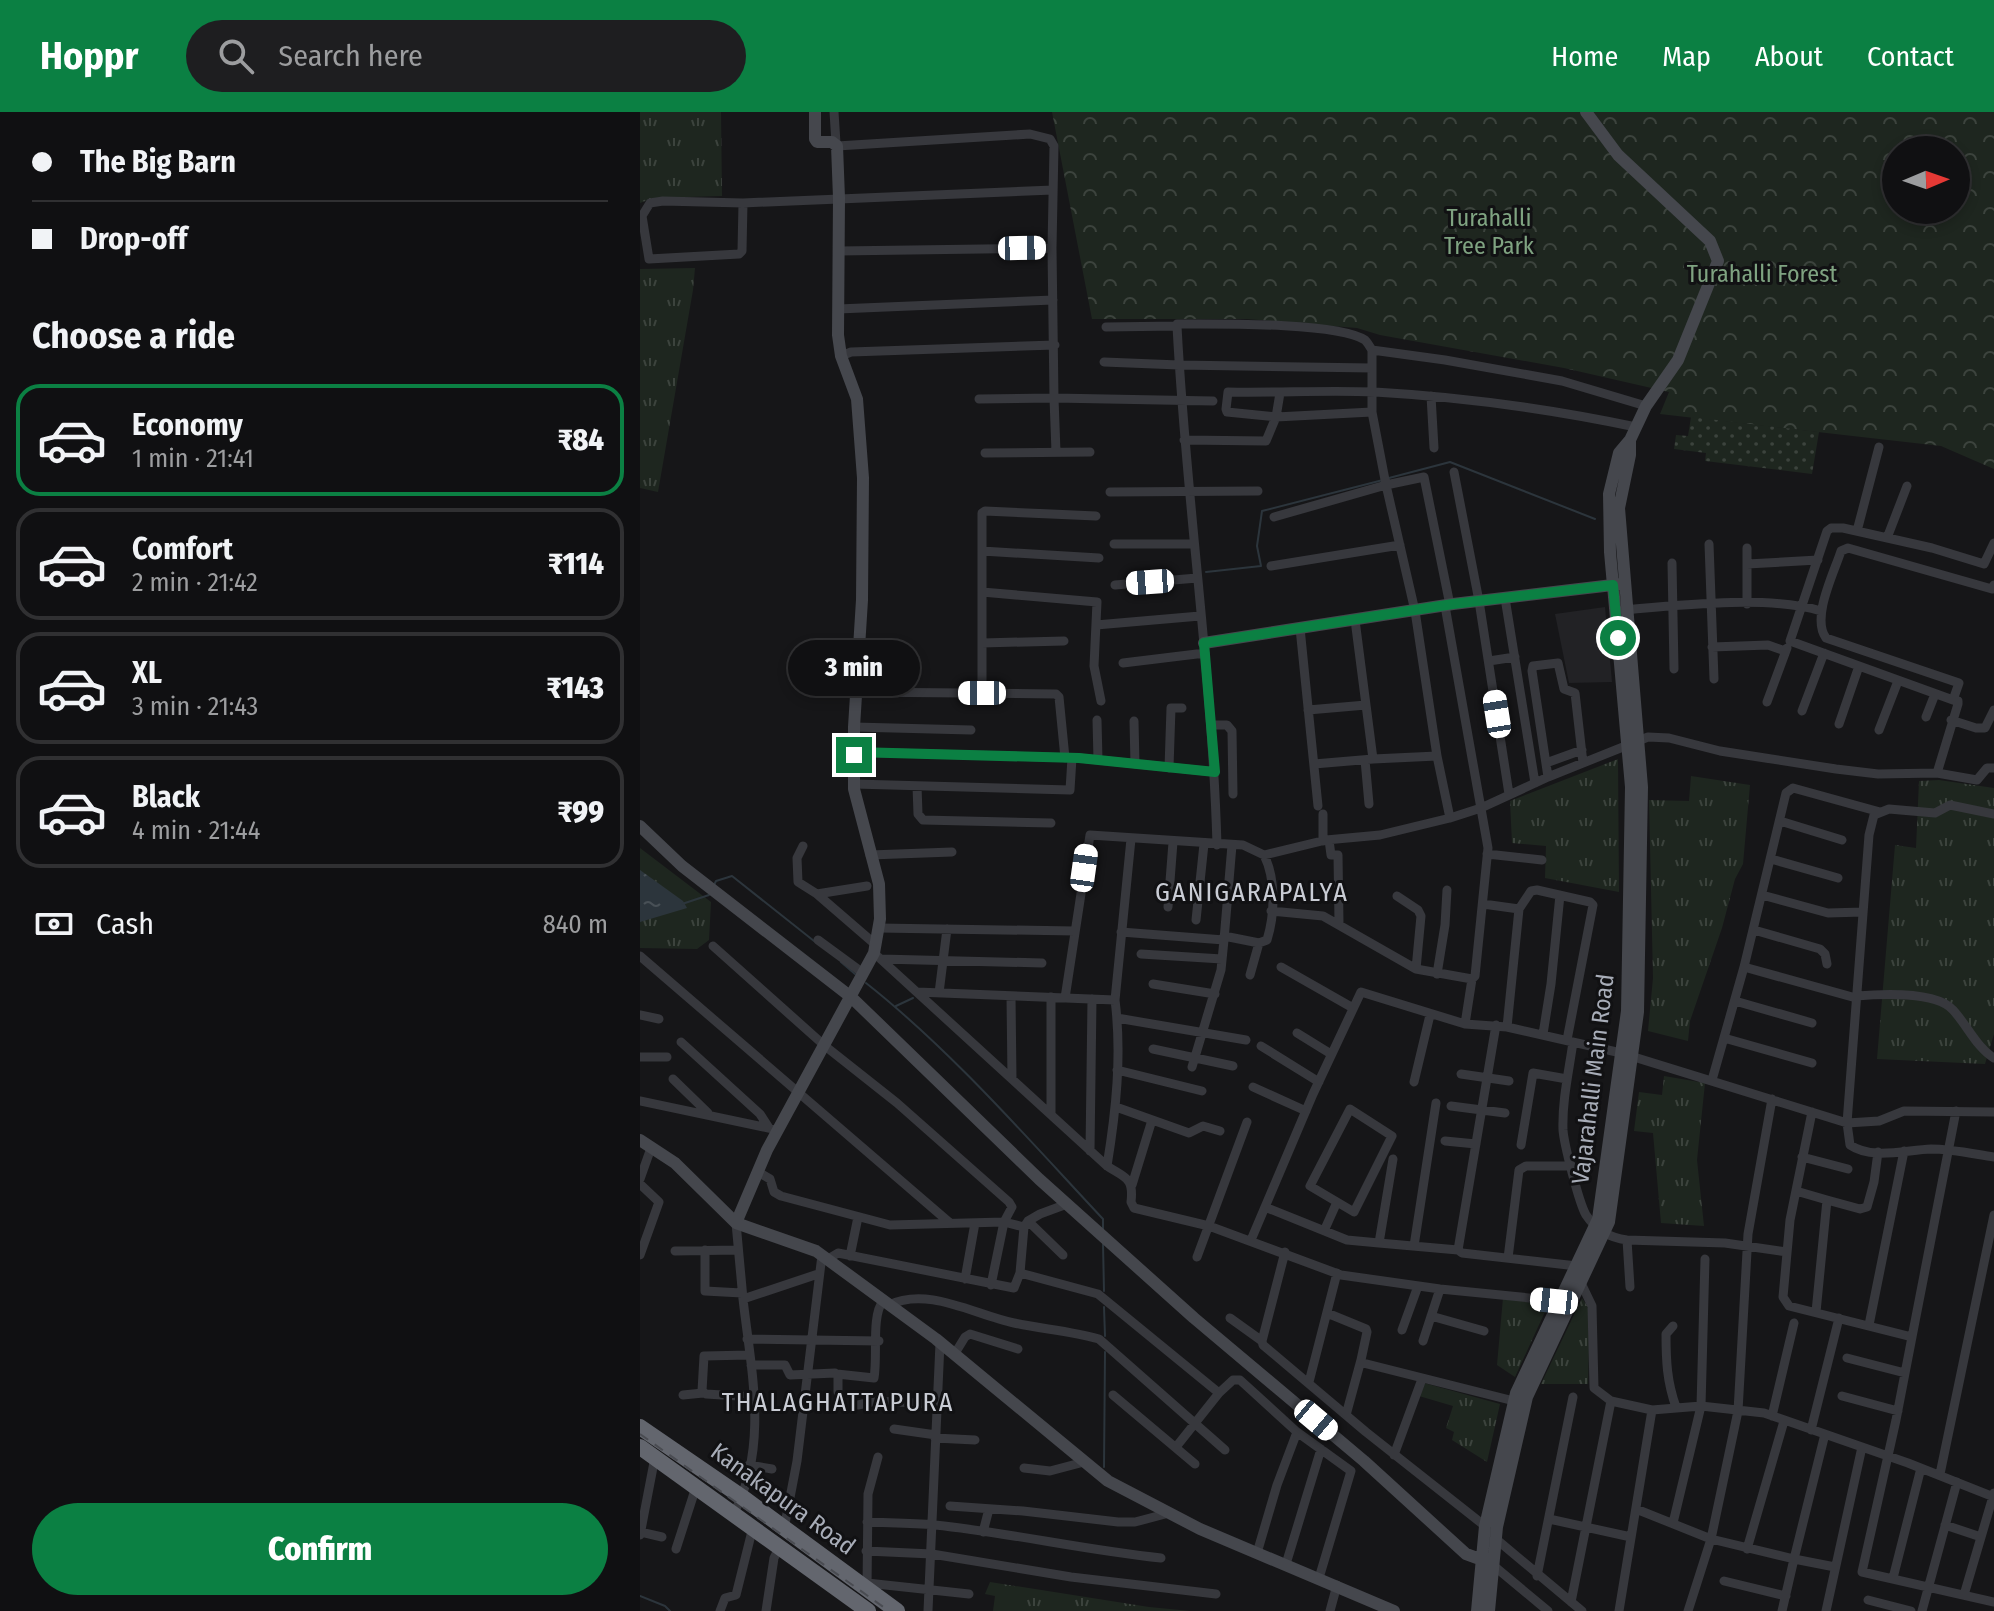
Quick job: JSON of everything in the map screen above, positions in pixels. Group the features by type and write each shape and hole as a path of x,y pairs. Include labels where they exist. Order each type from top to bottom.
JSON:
{"highway":[{"name":"Kanakapura Road","path":"640,1427 867,1586 897,1611"},
{"name":"Kanakapura Road","path":"640,1447 868,1611"}],"street":[{"path":"734,1513 742,1497 756,1426 736,1223 774,1129 877,952 879,928 879,884 854,784 855,692 862,600 863,478 857,399 841,356 838,335 839,198 834,112"},
{"name":"Vajarahalli Main Road","path":"1477,1611 1527,1397 1581,1283 1601,1230 1626,1055 1633,743 1609,494 1619,453 1678,360 1718,261 1710,241 1618,155 1586,112"},
{"path":"815,114 815,139 834,144 1030,134 1050,139 1054,146 1052,248 1056,452"},
{"path":"743,203 742,251 735,256 649,259 641,216 650,203 743,203 1053,190"},
{"path":"839,251 1052,248"},
{"path":"838,309 1053,300"},
{"path":"1106,327 1193,324 1308,328 1346,333 1367,341 1372,350 1372,412 1415,611 1437,756 1450,818"},
{"path":"1177,326 1193,544 1212,725 1217,845"},
{"path":"841,356 851,352 1055,345"},
{"path":"1372,350 1562,381 1646,406"},
{"path":"1104,362 1372,368"},
{"path":"1372,412 1276,417 1227,412 1226,393 1371,392 1431,396 1582,416 1633,434"},
{"path":"1184,440 1266,441 1276,417 1280,393"},
{"path":"1431,396 1434,448"},
{"path":"979,399 1213,401"},
{"path":"1857,531 1879,447"},
{"path":"985,453 1090,452"},
{"path":"1454,472 1479,601 1509,794"},
{"path":"1274,517 1424,477 1487,854 1475,976 1465,1024"},
{"path":"1887,538 1907,486"},
{"path":"1110,492 1258,491"},
{"path":"982,693 983,511 1096,516"},
{"path":"1767,702 1827,531 1831,528 1932,548 1984,564 1994,543"},
{"path":"1114,544 1193,544"},
{"path":"1709,544 1714,679"},
{"path":"1271,566 1400,545"},
{"path":"1747,548 1747,604"},
{"path":"1953,700 1958,683 1826,638 1821,629 1821,611 1841,551 1848,548 1993,588"},
{"path":"982,551 1099,558"},
{"path":"1747,564 1818,560"},
{"path":"1672,563 1674,669"},
{"path":"1115,585 1197,578"},
{"path":"1123,663 1300,628 1447,605 1618,584"},
{"path":"982,592 1095,601 1094,666 1101,701"},
{"path":"1505,598 1535,783"},
{"path":"1621,610 1747,604 1802,606 1821,611"},
{"path":"1096,625 1200,616"},
{"path":"1355,620 1366,705 1369,804"},
{"path":"1300,628 1320,810 1331,855 1338,855 1339,923"},
{"path":"982,643 1064,641"},
{"path":"1712,647 1788,646 1824,653 1958,701 1937,773"},
{"path":"1802,711 1824,653"},
{"path":"1489,661 1515,657"},
{"path":"1548,777 1533,666 1559,664 1564,689 1575,693 1583,763"},
{"path":"1839,724 1859,666"},
{"path":"1879,730 1898,681"},
{"path":"854,784 1070,790 1069,758 1058,695 855,692"},
{"path":"1926,717 1935,694"},
{"path":"1308,710 1366,705"},
{"path":"1169,768 1171,708 1182,708"},
{"path":"1951,720 1985,728 1994,710"},
{"path":"1097,720 1098,760"},
{"path":"1134,721 1135,764"},
{"path":"1212,725 1227,725 1232,731 1233,794"},
{"path":"854,727 971,730"},
{"path":"1264,855 1326,840 1380,835 1450,818 1481,808 1648,737 1669,738 1720,751 1850,771 1937,773 1970,781 1977,780 1987,768 1994,768"},
{"path":"1546,763 1582,750"},
{"path":"854,752 1069,758 1215,772"},
{"path":"1314,764 1437,756"},
{"path":"917,786 918,814 923,820 1051,823"},
{"path":"1712,1080 1754,930 1786,793 1793,788 1880,812"},
{"path":"1994,814 1950,805 1935,813 1889,809 1874,815 1863,912 1847,1123 1850,1145 1860,1152 1947,1151 1994,1157"},
{"path":"1780,821 1842,840"},
{"path":"640,826 713,890 851,997 1103,1237 1364,1461 1466,1554 1489,1562 1548,1611"},
{"path":"1065,998 1090,835 1253,848 1264,855 1271,869 1267,940 1259,943 1121,932"},
{"path":"1107,1166 1116,1107 1115,1000 1131,839"},
{"path":"1168,907 1173,842"},
{"path":"1196,920 1204,844"},
{"path":"1194,1062 1215,994 1222,959 1232,845"},
{"path":"803,846 797,858 798,882 817,894 917,992 1090,1151 1132,1185"},
{"path":"870,855 952,852"},
{"path":"1487,854 1542,860"},
{"path":"1771,859 1838,878"},
{"path":"817,894 867,886"},
{"path":"1437,974 1447,890"},
{"path":"1458,1250 1487,1078 1501,1026 1519,909 1531,891 1560,895 1593,905 1570,1041 1563,1128 1586,1215 1613,1238 1747,1245 1787,1252"},
{"path":"1543,1034 1560,895"},
{"path":"1762,895 1828,913 1863,912"},
{"path":"1397,896 1418,910 1421,916 1416,969"},
{"path":"1483,904 1519,909"},
{"path":"1271,911 1323,916 1416,969 1472,979"},
{"path":"879,928 1075,931"},
{"path":"939,993 947,929"},
{"path":"1754,930 1820,949 1825,954 1827,964"},
{"path":"818,940 863,973"},
{"path":"1250,975 1259,943"},
{"path":"713,946 1009,1202 1012,1207 1004,1222 991,1285"},
{"path":"877,952 943,960 1042,963"},
{"path":"1141,954 1222,959"},
{"path":"640,956 950,1223"},
{"path":"1281,967 1353,1008"},
{"path":"1744,967 1856,997 1894,993 1950,1007 1994,1058"},
{"path":"1153,984 1215,994"},
{"path":"1251,1240 1331,1054 1361,992 1365,991 1430,1015 1465,1024 1501,1026 1543,1034 1626,1055 1847,1123 1879,1121 1904,1111 1994,1112"},
{"path":"917,992 1115,1000"},
{"path":"1011,996 1012,1079"},
{"path":"1051,997 1051,1114"},
{"path":"1090,1151 1092,999"},
{"path":"1735,1001 1812,1023"},
{"path":"640,1015 659,1019"},
{"path":"1414,1082 1430,1015"},
{"path":"1117,1018 1246,1040"},
{"path":"1297,1033 1331,1054"},
{"path":"1724,1038 1812,1063"},
{"path":"681,1042 774,1129"},
{"path":"1261,1046 1319,1082"},
{"path":"1153,1049 1194,1062 1233,1066"},
{"path":"640,1057 667,1057"},
{"path":"1117,1070 1202,1091"},
{"path":"1521,1145 1533,1073 1567,1079"},
{"path":"1461,1074 1509,1081"},
{"path":"673,1079 708,1114"},
{"path":"1253,1087 1306,1111"},
{"path":"1690,1611 1711,1539 1738,1411 1747,1245 1772,1099"},
{"path":"640,1101 774,1129"},
{"path":"1414,1246 1436,1103"},
{"path":"1451,1106 1505,1113"},
{"path":"1116,1107 1189,1133 1203,1126 1220,1131"},
{"path":"1348,1110 1352,1110 1392,1136 1356,1212 1337,1202 1310,1184 1348,1110"},
{"path":"1956,1111 1898,1411 1861,1571 1994,1602"},
{"path":"1812,1112 1796,1191 1783,1297 1789,1306 1912,1337"},
{"path":"1152,1120 1132,1185 1131,1202 1134,1208 1209,1226 1337,1273 1440,1289 1560,1301"},
{"path":"1197,1257 1247,1122"},
{"path":"1445,1141 1476,1144"},
{"path":"640,1255 659,1202 640,1181 645,1144 675,1163 736,1223 825,1257 940,1343 1108,1481 1200,1529 1337,1585 1379,1608 1394,1611"},
{"path":"1869,1325 1904,1151"},
{"path":"1796,1191 1860,1209 1867,1207 1878,1152"},
{"path":"1802,1157 1848,1169"},
{"path":"1379,1243 1393,1159"},
{"path":"1508,1258 1519,1170 1526,1166 1572,1166"},
{"path":"758,1172 770,1179 774,1192 781,1196 890,1225 1026,1224 1067,1204"},
{"path":"1816,1312 1827,1200"},
{"path":"1324,1231 1337,1202"},
{"path":"1265,1207 1347,1240 1458,1250 1462,1253 1577,1266"},
{"path":"1940,1474 1994,1215"},
{"path":"850,1256 858,1217"},
{"path":"965,1279 975,1223"},
{"path":"1026,1224 1063,1255"},
{"path":"825,1257 838,1253 1014,1288 1020,1273 1026,1224"},
{"name":"Vajarahalli Main Road","path":"1489,1611 1485,1526 1514,1401 1577,1266 1601,1230"},
{"path":"1627,1240 1630,1287"},
{"path":"705,1250 705,1291 742,1296 818,1274"},
{"path":"675,1251 738,1250"},
{"path":"1262,1341 1285,1252"},
{"path":"784,1529 797,1461 818,1274 825,1257"},
{"path":"1673,1523 1701,1406 1705,1259"},
{"path":"1020,1273 1098,1294 1219,1393"},
{"path":"1309,1382 1337,1273"},
{"path":"1581,1283 1592,1306 1592,1382 1597,1392 1611,1401 1652,1410 1701,1406 1772,1416 1994,1495 1964,1595"},
{"path":"1402,1330 1418,1286"},
{"path":"1423,1341 1440,1289"},
{"path":"703,1393 704,1356 785,1365 788,1374 874,1378 877,1309 902,1298 921,1298 1013,1323 1074,1331 1099,1339 1225,1450"},
{"path":"1327,1313 1367,1332 1346,1415"},
{"path":"1431,1316 1484,1331"},
{"path":"1230,1318 1262,1341 1394,1455 1485,1526"},
{"path":"1811,1430 1839,1318"},
{"path":"1772,1416 1794,1323"},
{"path":"1673,1326 1666,1334 1666,1367 1667,1382 1676,1407"},
{"path":"954,1355 970,1334 1018,1349"},
{"path":"747,1339 878,1341"},
{"path":"928,1611 940,1343"},
{"path":"1847,1358 1905,1373"},
{"path":"1361,1360 1422,1379 1514,1401"},
{"path":"837,1374 838,1392"},
{"path":"1176,1447 1219,1393 1237,1379 1297,1432 1351,1471 1319,1578"},
{"path":"1394,1455 1422,1379"},
{"path":"1261,1399 1274,1385"},
{"path":"683,1395 703,1393 755,1397"},
{"path":"1113,1395 1195,1464"},
{"path":"1842,1396 1898,1411"},
{"path":"1537,1576 1573,1397"},
{"path":"858,1405 876,1401 936,1404"},
{"path":"1571,1602 1611,1401"},
{"path":"1619,1611 1652,1410"},
{"path":"1747,1549 1784,1421"},
{"path":"894,1429 975,1440"},
{"path":"1257,1553 1297,1432"},
{"path":"1782,1611 1825,1434"},
{"path":"1826,1611 1862,1447"},
{"path":"1286,1564 1321,1449"},
{"path":"655,1457 640,1533 662,1537"},
{"path":"878,1457 869,1484 867,1586 969,1594"},
{"path":"1024,1468 1050,1471 1084,1462"},
{"path":"749,1465 772,1469"},
{"path":"1893,1578 1921,1468"},
{"path":"1264,1480 1277,1485"},
{"path":"1922,1611 1957,1482"},
{"path":"676,1549 696,1487"},
{"path":"950,1506 1118,1522 1135,1522 1169,1513"},
{"path":"983,1532 989,1509"},
{"path":"1636,1509 1711,1539 1835,1567"},
{"path":"1549,1519 1631,1537"},
{"path":"867,1522 934,1525 1043,1540 1094,1551 1161,1558"},
{"path":"1945,1525 1981,1537"},
{"path":"720,1611 725,1598 736,1595 753,1527"},
{"path":"1496,1539 1582,1611"},
{"path":"766,1611 774,1558 780,1546"},
{"path":"866,1551 932,1554 1071,1577 1216,1594"},
{"path":"1724,1581 1786,1596"},
{"path":"1330,1611 1337,1585"},
{"path":"1868,1600 1911,1611"}],"shaded area":[{"path":"1605,607 1612,682 1569,683 1555,614"}],"green space":[{"path":"640,112 721,112 722,196 653,198 640,203"},
{"path":"1052,112 1994,112 1994,469 1941,446 1660,414 1669,392 1564,368 1380,335 1357,328 1246,319 1092,319"},
{"path":"695,268 658,492 640,488 640,269"},
{"path":"1691,417 1819,432 1812,474 1705,461 1706,453 1674,449 1676,435 1688,436"},
{"path":"1618,759 1619,892 1545,878 1546,846 1512,843 1510,801"},
{"path":"1691,776 1750,785 1743,864 1735,879 1722,928 1690,1021 1688,1041 1648,1031 1653,978 1649,800 1689,801"},
{"path":"1939,780 1994,788 1994,1034 1985,1064 1877,1059 1895,845 1916,848 1919,781"},
{"path":"640,848 711,902 709,940 697,949 640,948"},
{"path":"1664,1076 1705,1083 1697,1160 1704,1226 1661,1223 1653,1133 1634,1131 1639,1092 1662,1095"},
{"path":"1503,1298 1549,1303 1515,1377 1497,1365"},
{"path":"1582,1298 1590,1310 1588,1384 1541,1384"},
{"path":"1424,1383 1500,1404 1487,1462 1452,1440 1454,1432 1446,1428 1453,1406 1419,1396"},
{"path":"990,1582 1190,1611 993,1611 995,1596 985,1594"}],"water":[{"path":"640,870 683,901 687,908 640,922"}],"waterway":[{"path":"1389,478 1450,462 1595,519"},
{"path":"1206,572 1261,566 1257,546 1262,511 1383,480"},
{"path":"714,885 716,881 732,876 814,941"},
{"path":"682,904 709,895"},
{"path":"841,962 855,974"},
{"path":"866,983 898,1009 989,1096 1103,1219 1103,1230"},
{"path":"896,1006 913,998"},
{"path":"1103,1244 1104,1291"},
{"path":"1104,1307 1105,1336"},
{"path":"1104,1467 1105,1352"},
{"path":"640,1596 670,1611"}],"railway":[{"path":"640,1434 889,1611"}],"district":[{"name":"GANIGARAPALYA","path":"1252,892"},
{"name":"THALAGHATTAPURA","path":"838,1402"}],"route":[{"path":"854,755 854,752 942,753 1079,758 1215,772 1204,643 1453,604 1613,585 1618,638"}],"park label":[{"name":"Turahalli Tree Park","path":"1489,232"},
{"name":"Turahalli Forest","path":"1762,274"}]}
